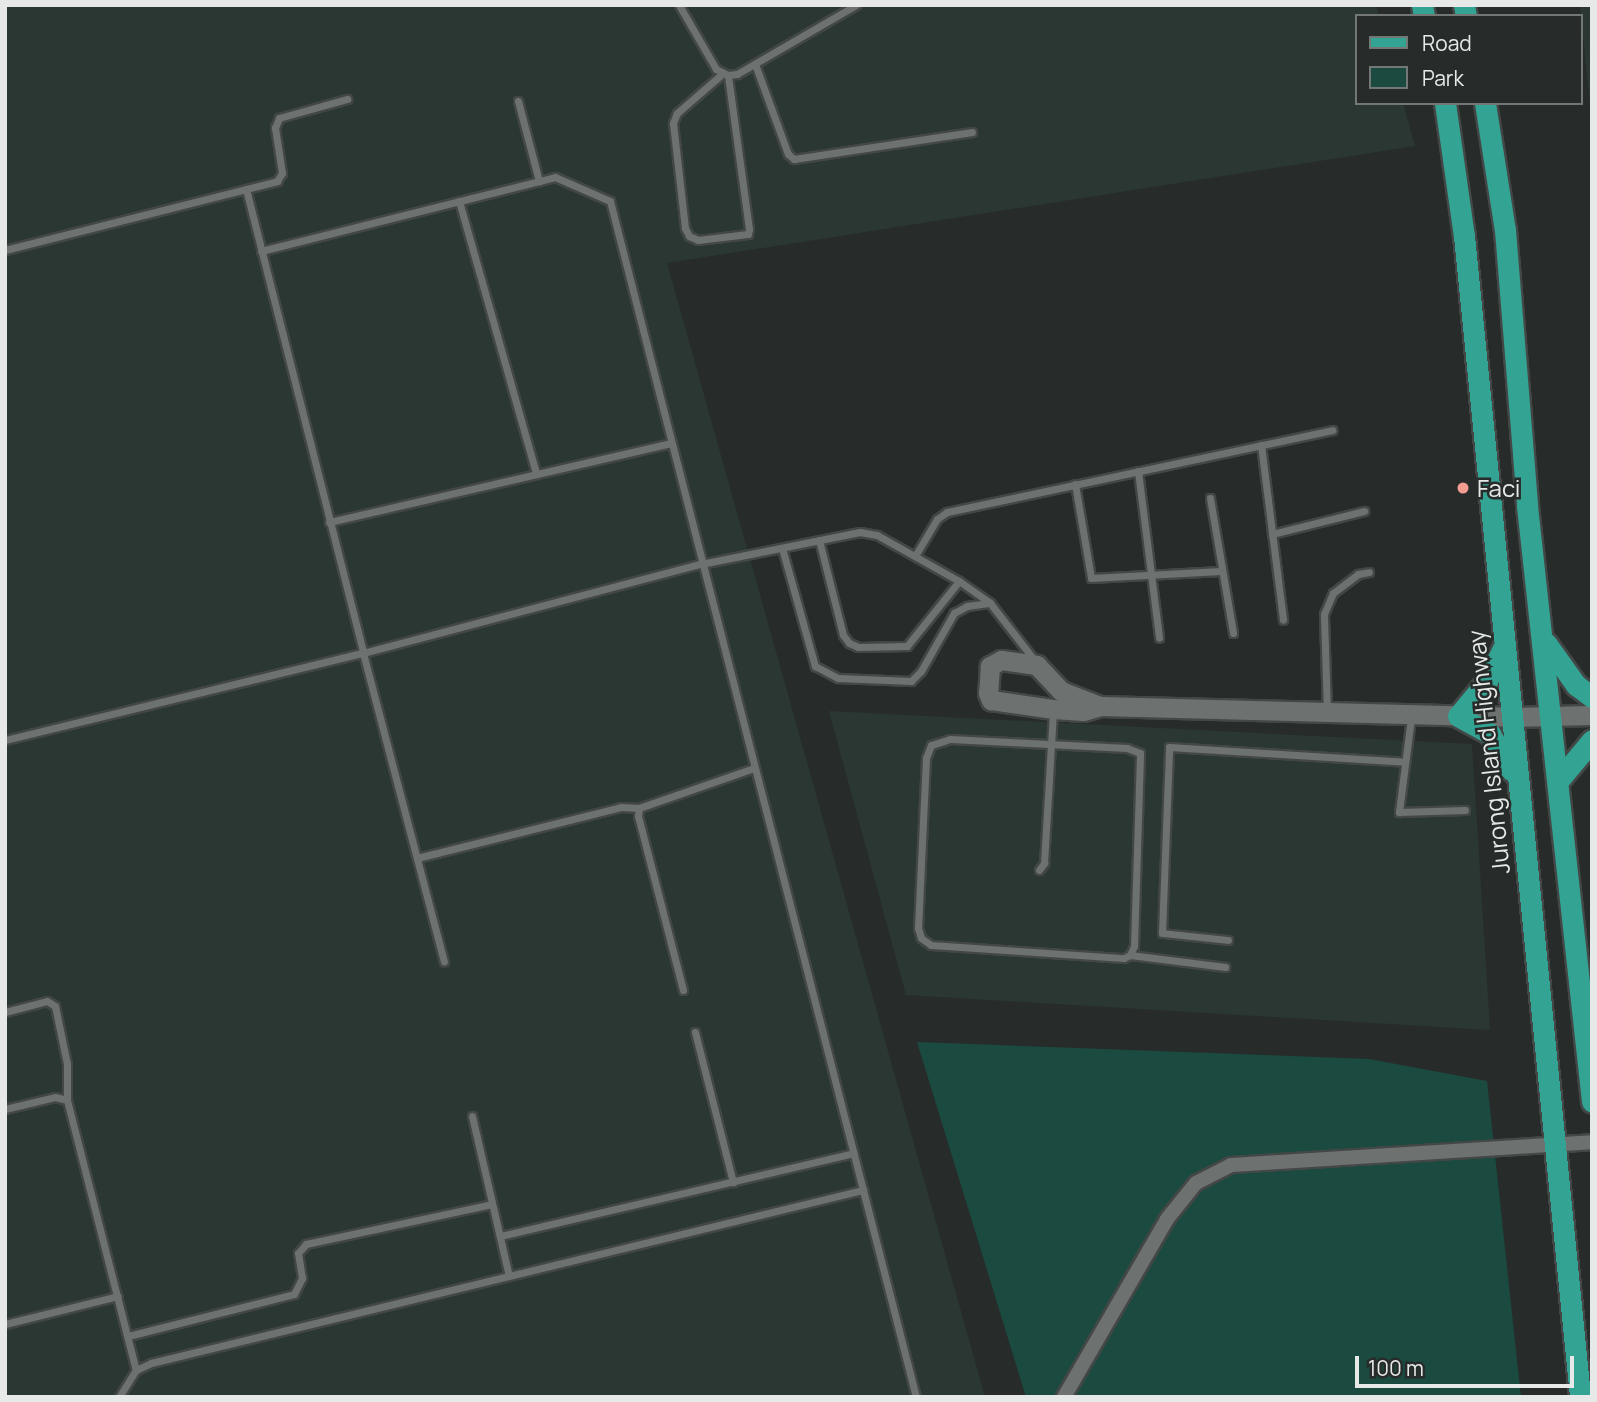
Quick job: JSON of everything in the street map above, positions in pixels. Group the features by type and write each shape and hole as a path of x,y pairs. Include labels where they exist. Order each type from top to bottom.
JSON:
{"main road":[{"name":"Jurong Island Highway","path":"1445,105 1464,236 1580,1397"},
{"path":"1485,105 1505,230 1527,506 1544,642 1592,1101"},
{"path":"1544,642 1576,685 1592,697"},
{"path":"1503,646 1487,681 1458,716 1490,734 1517,780"},
{"path":"1558,780 1592,740"}],"street":[{"path":"1100,706 1061,691 1037,664 995,660 990,666 989,698 1053,709 1083,711 1100,706 1510,717 1592,715"},
{"path":"1064,1397 1167,1219 1196,1183 1231,1165 1592,1142"}],"lane":[{"path":"679,5 716,69 725,75 737,75 856,5"},
{"path":"755,64 788,154 794,159 972,132"},
{"path":"725,75 749,229 748,234 698,240 688,236 685,228 673,122 677,113 725,75"},
{"path":"5,250 277,181 281,176 275,128 279,118 347,99"},
{"path":"518,101 539,181"},
{"path":"261,251 559,178 602,195 613,207 701,564 916,1397"},
{"path":"246,189 362,653 444,962"},
{"path":"459,201 536,474"},
{"path":"915,556 937,519 947,512 1332,430"},
{"path":"329,522 671,443"},
{"path":"1261,445 1283,620"},
{"path":"1138,471 1159,638"},
{"path":"1075,484 1091,578 1221,571"},
{"path":"1210,498 1233,633"},
{"path":"1272,534 1364,511"},
{"path":"5,740 362,653 701,564 867,532 959,581 990,603 1013,628 1037,664"},
{"path":"819,540 843,635 849,643 858,647 907,646 959,581"},
{"path":"782,548 815,666 838,678 911,681 921,671 954,613 967,606 990,603"},
{"path":"1327,713 1324,614 1333,593 1358,574 1369,572"},
{"path":"1039,870 1044,863 1053,709"},
{"path":"1411,715 1399,812 1465,810"},
{"path":"1130,955 1134,946 1140,753 1126,748 950,739 931,745 926,758 918,928 921,938 931,945 945,948 1124,958 1130,955 1226,967"},
{"path":"1228,940 1162,933 1169,747 1405,762"},
{"path":"416,858 621,807 639,808 754,768"},
{"path":"639,808 638,816 683,990"},
{"path":"5,1012 47,1001 55,1006 67,1064 66,1100 136,1370"},
{"path":"695,1032 733,1182"},
{"path":"5,1109 55,1097 66,1100"},
{"path":"472,1116 509,1276"},
{"path":"500,1236 853,1153"},
{"path":"118,1397 136,1370 151,1363 863,1190"},
{"path":"128,1336 294,1294 302,1278 298,1253 306,1244 492,1204"},
{"path":"5,1324 118,1296"}],"shaded area":[{"path":"5,5 1376,5 1378,14 1356,14 1356,105 1404,105 1415,146 667,263 985,1397 5,1397"},
{"path":"1580,5 1592,5 1592,125 1583,14"},
{"path":"829,711 1472,744 1490,1030 906,995"}],"green space":[{"path":"917,1042 1369,1059 1487,1081 1521,1397 1026,1397"}],"place":[{"name":"Faci","path":"1463,488"}]}
